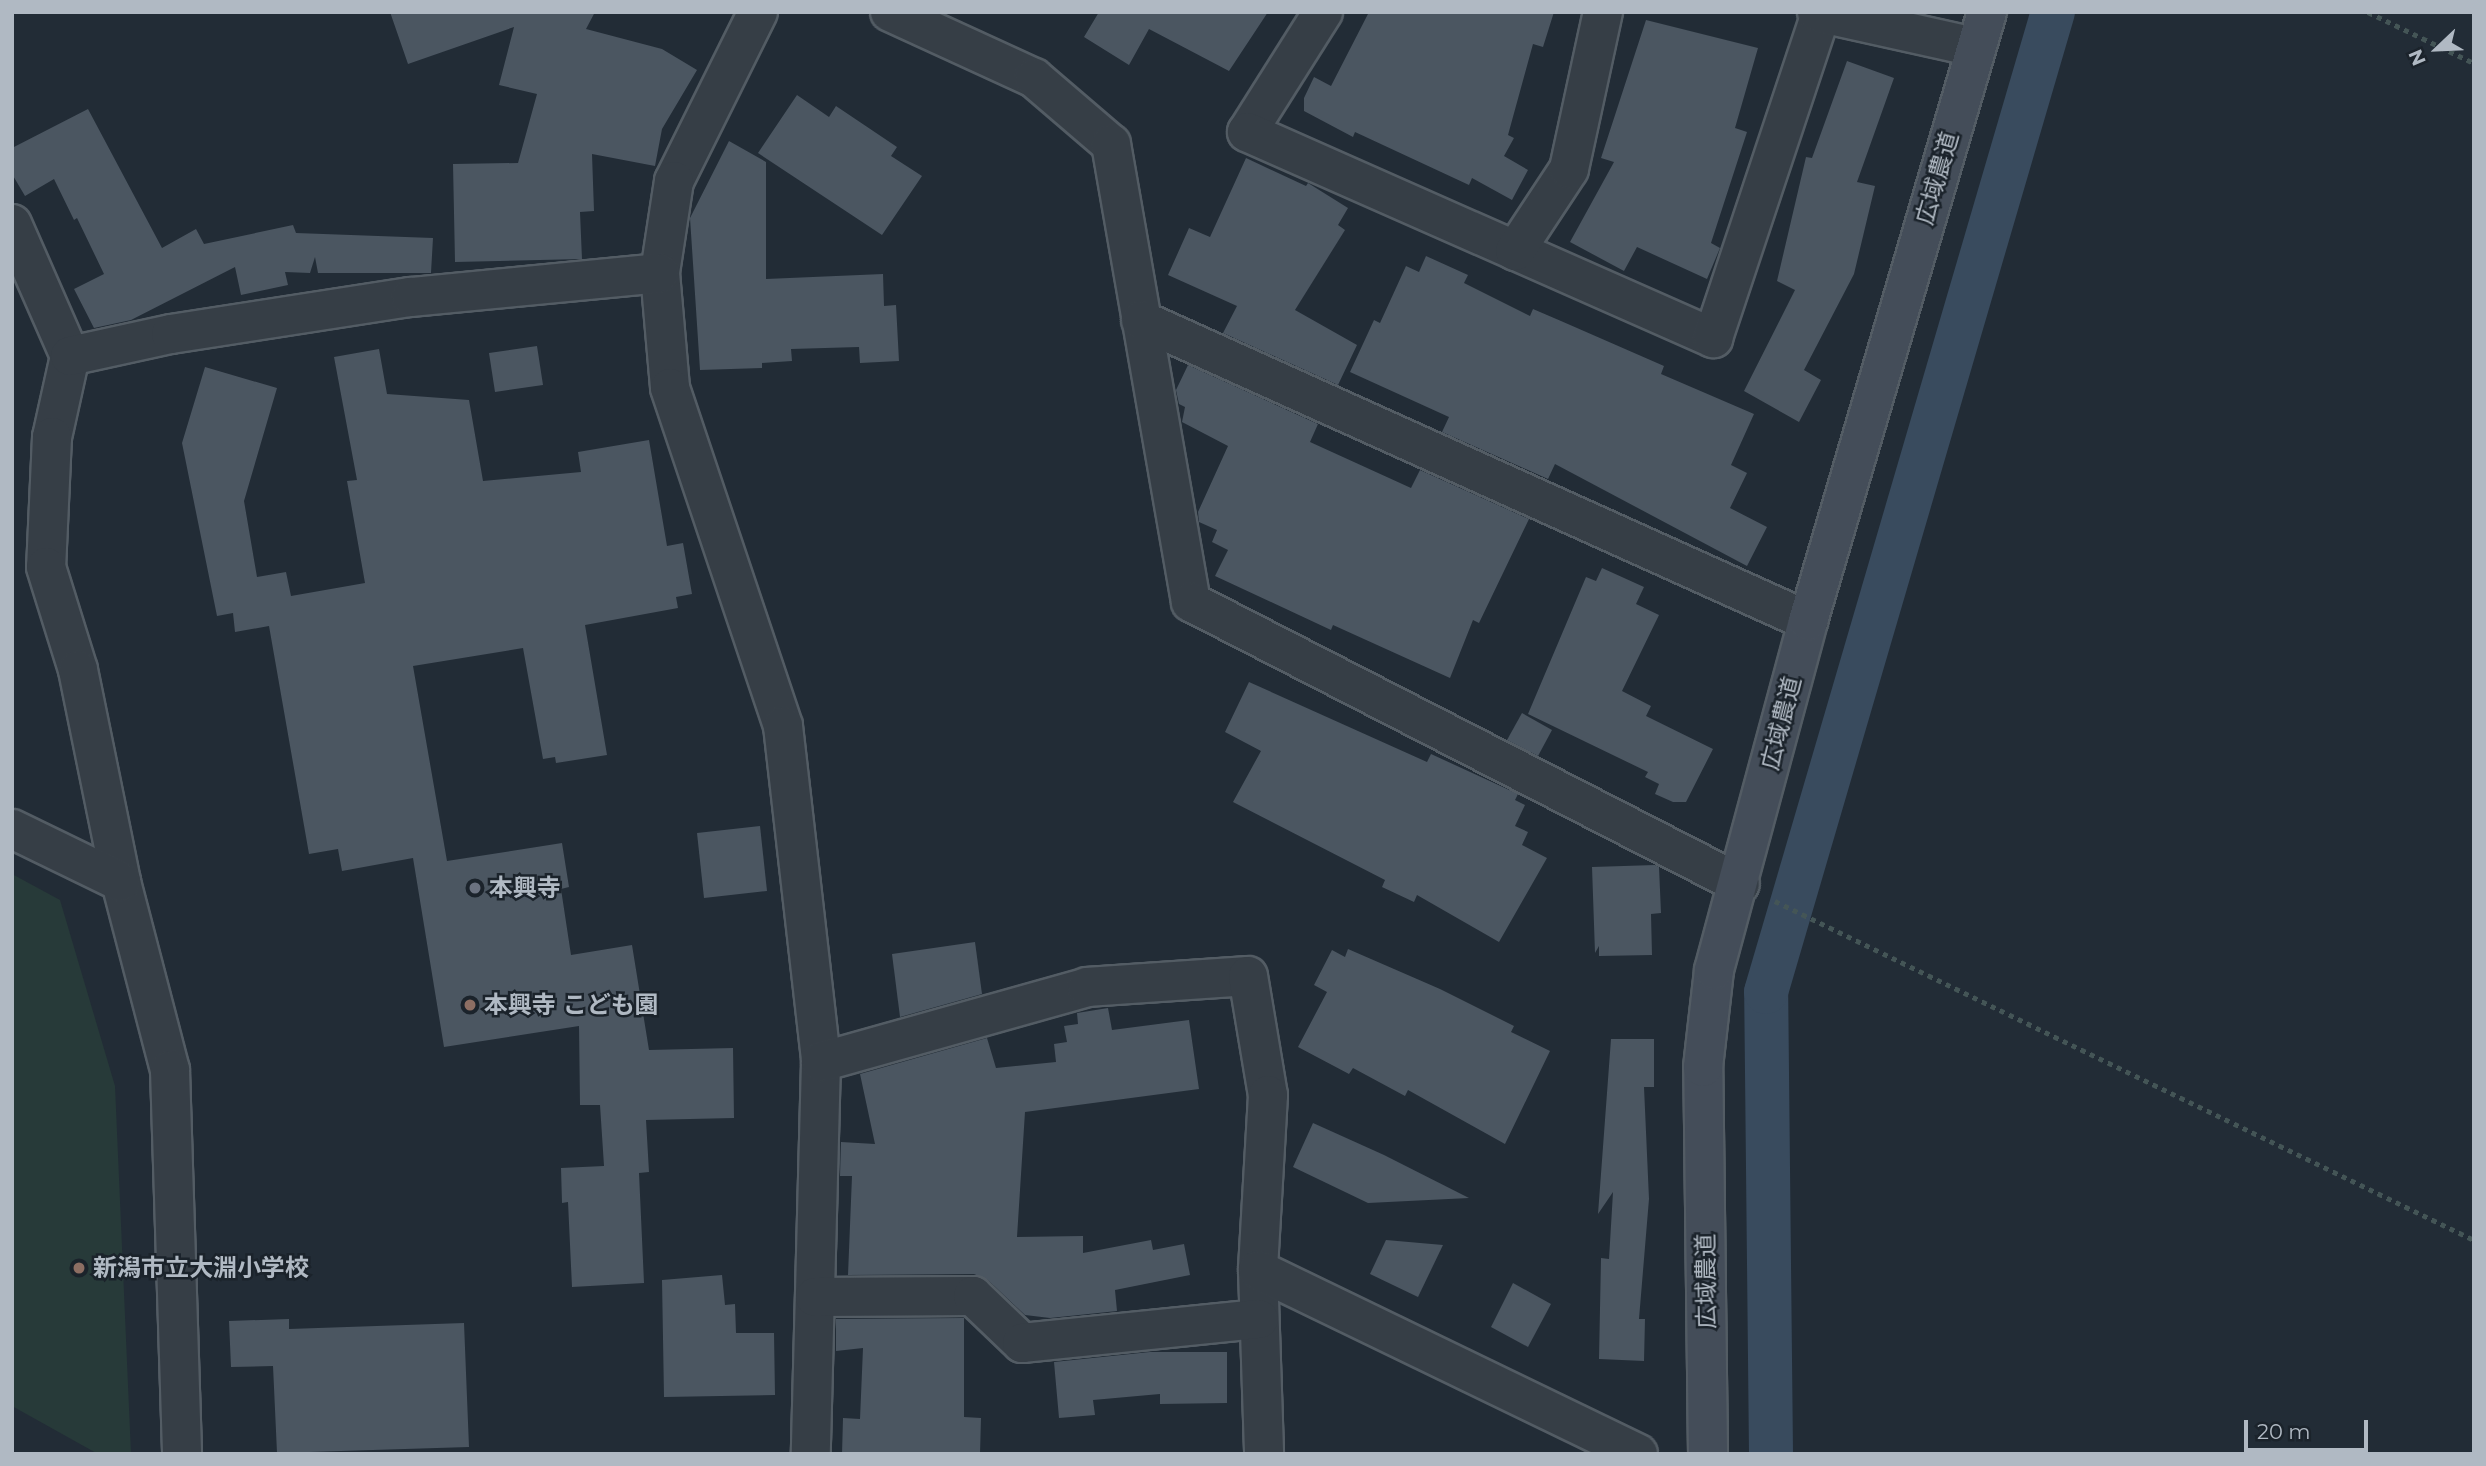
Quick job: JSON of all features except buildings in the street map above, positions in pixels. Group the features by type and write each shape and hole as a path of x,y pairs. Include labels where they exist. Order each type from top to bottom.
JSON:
{"street":[{"path":"758,12 674,181 660,273 670,388 783,726 821,1062 811,1454"},
{"path":"890,12 1034,78 1111,144 1191,602 1740,884"},
{"path":"1323,12 1247,132 1713,338 1819,13 1981,30"},
{"path":"1515,251 1569,169 1603,12"},
{"name":"広域農道","path":"1709,1454 1703,1067 1714,970 1740,884 1808,621 1981,30"},
{"path":"12,224 70,356 52,437 46,567 78,670 121,882 170,1070 182,1454"},
{"path":"70,356 171,334 411,297 660,273"},
{"path":"1141,320 1808,621"},
{"path":"12,829 121,882"},
{"path":"821,1062 1087,987 1248,976 1268,1095 1258,1270 1264,1454"},
{"path":"1258,1270 1638,1454"},
{"path":"815,1297 973,1296 1022,1343 1259,1319"}],"path":[{"path":"2368,12 2474,64"},
{"path":"1740,884 2474,1240"}],"green space":[{"name":"新潟市立大淵小学校","path":"12,874 60,900 115,1086 131,1454 98,1454 12,1406"}],"waterway":[{"path":"1771,1454 1766,992 2053,12"}],"place":[{"name":"本興寺","path":"475,888"},
{"name":"本興寺 こども園","path":"470,1005"},
{"name":"新潟市立大淵小学校","path":"79,1268"}]}
